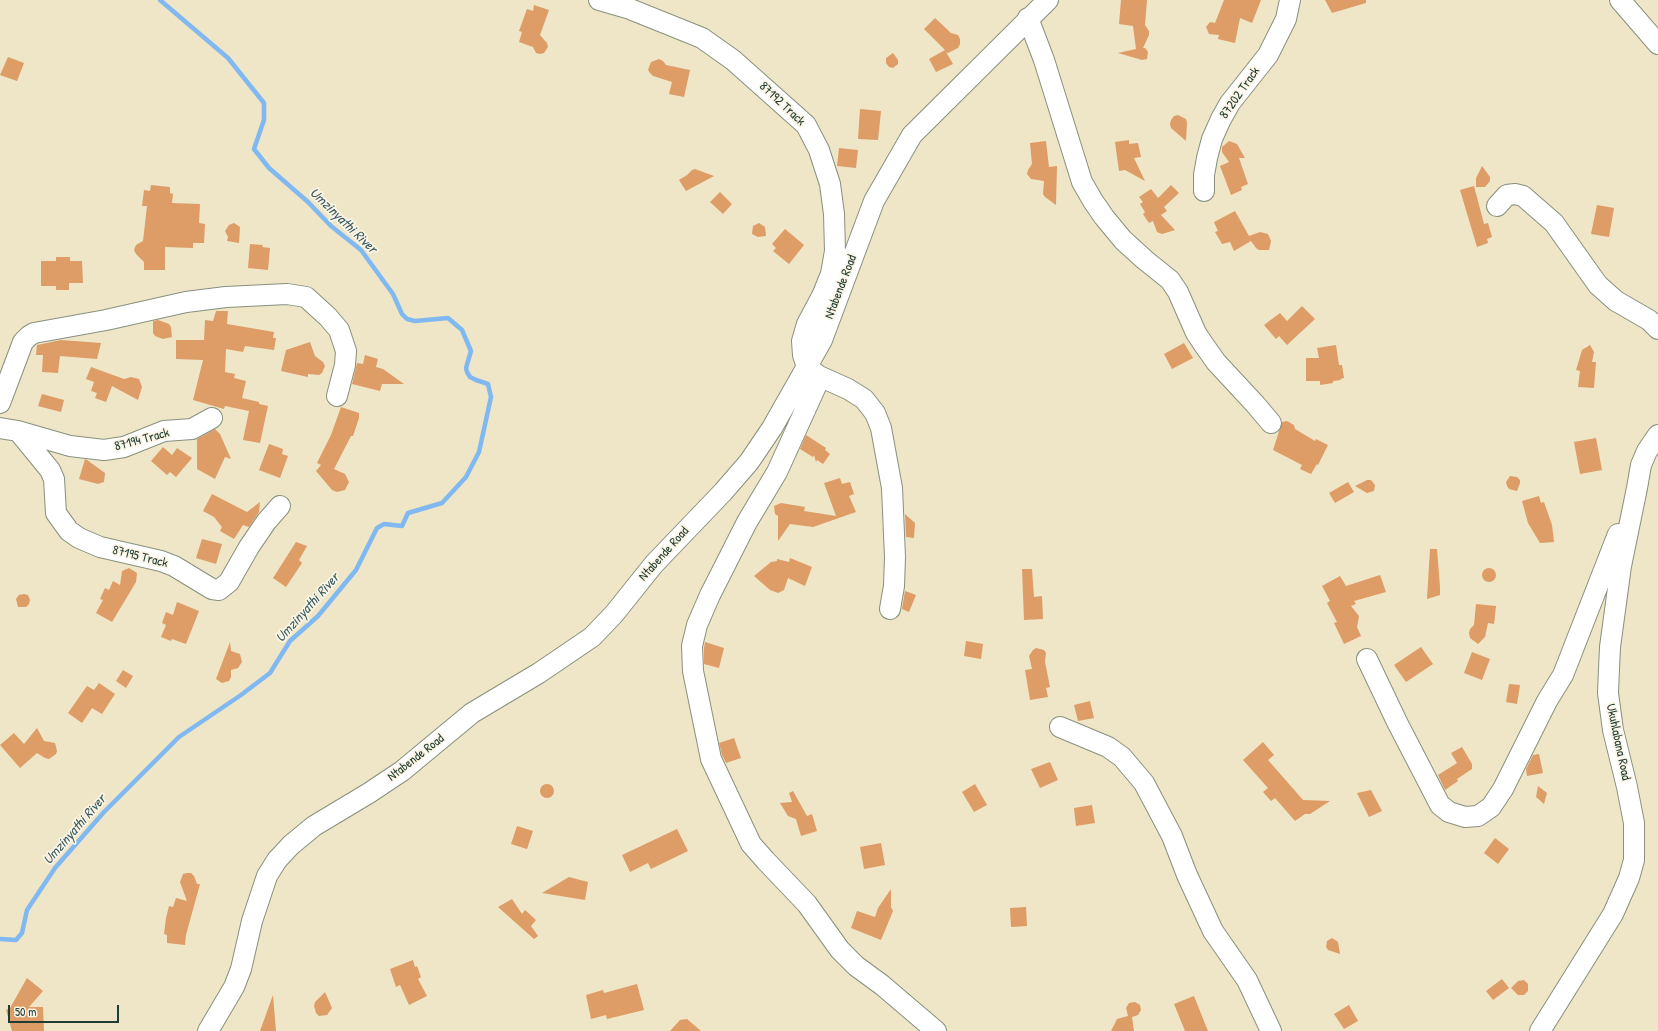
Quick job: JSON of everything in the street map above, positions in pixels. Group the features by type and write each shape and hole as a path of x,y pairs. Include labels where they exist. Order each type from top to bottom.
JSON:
{"street":[{"name":"87192 Track","path":"599,0 630,8 702,38 733,60 806,125 819,150 830,184 834,214 835,251 830,274 822,296 807,324 802,341 803,355 813,371"},
{"name":"Ntabende Road","path":"208,1031 234,987 242,969 254,915 267,876 277,860 291,845 314,826 402,771 472,714 539,673 592,636 614,614 654,564 723,492 748,462 813,371 822,340 874,201 912,135 1028,18 1048,0"},
{"name":"87202 Track","path":"1204,191 1204,175 1207,158 1212,139 1221,119 1230,103 1268,55 1286,19 1290,0"},
{"path":"1620,0 1658,44"},
{"path":"1028,18 1044,60 1082,182 1104,217 1123,240 1170,280 1178,292 1196,333 1216,362 1271,423"},
{"path":"1497,206 1507,196 1515,194 1523,196 1554,223 1598,285 1616,301 1649,320 1658,329"},
{"path":"0,403 23,342 28,336 34,333 106,320 186,302 226,297 287,294 306,297 328,316 339,330 346,351 345,365 337,396"},
{"path":"890,609 895,557 892,488 881,428 875,413 864,399 813,371 808,407 777,472 748,522 710,595 697,625 692,646 693,671 711,759 751,844 766,862 807,904 840,950 856,966 882,985 936,1031"},
{"name":"87194 Track","path":"9,430 70,446 104,450 124,447 164,432 192,430 212,418"},
{"name":"87195 Track","path":"9,430 50,470 54,480 56,513 69,531 79,538 100,547 161,561 174,566 214,589 223,588 229,582 249,547 266,522 280,506"},
{"name":"Ukuhlabana Road","path":"1540,1031 1613,914 1626,885 1634,860 1634,822 1613,730 1608,693 1610,647 1618,586 1635,495 1647,451 1658,435"},
{"path":"1367,659 1397,722 1440,805 1450,812 1465,817 1478,816 1491,807 1503,789 1547,700 1563,675 1626,513 1635,495"},
{"path":"1060,728 1108,747 1122,757 1144,783 1172,836 1187,875 1213,931 1247,980 1271,1031"}],"building":[{"path":"1121,0 1147,0 1145,25 1149,31 1149,35 1143,48 1145,48 1148,52 1147,59 1142,60 1118,53 1136,49 1133,26 1119,24"},
{"path":"1224,0 1261,0 1252,23 1240,18 1235,43 1218,39 1219,35 1209,34 1206,27 1210,22 1215,23"},
{"path":"1325,0 1366,0 1366,3 1332,13"},
{"path":"534,5 549,10 540,35 547,43 548,47 544,53 540,54 536,53 533,47 519,42 522,32 519,31 527,9 533,11"},
{"path":"935,18 951,33 958,35 960,39 958,48 948,53 946,52 953,64 936,72 929,59 945,50 924,29"},
{"path":"893,53 898,60 898,64 893,68 889,67 886,63 886,58"},
{"path":"8,57 24,63 17,81 0,75"},
{"path":"659,59 666,65 690,70 684,97 669,94 672,82 653,76 648,70 651,62"},
{"path":"860,109 881,111 878,140 858,139"},
{"path":"1178,115 1186,119 1186,141 1171,128 1171,120 1174,116"},
{"path":"1129,140 1129,144 1138,143 1141,157 1134,158 1145,181 1125,170 1119,171 1115,142"},
{"path":"1046,141 1049,167 1057,166 1056,205 1043,194 1044,181 1031,179 1027,174 1032,164 1030,143"},
{"path":"1229,141 1237,144 1245,158 1239,158 1248,184 1241,187 1242,190 1231,195 1220,166 1229,162 1222,152 1222,147"},
{"path":"839,148 858,150 856,168 837,166"},
{"path":"1482,166 1490,177 1490,181 1485,187 1476,187 1476,178"},
{"path":"695,169 714,176 686,191 679,180"},
{"path":"151,185 170,187 170,193 173,194 172,203 200,204 199,223 205,224 204,243 193,243 193,248 165,247 165,270 144,270 144,262 134,250 136,245 143,241 147,206 142,206 144,190 150,191"},
{"path":"1171,185 1179,193 1164,207 1167,211 1161,215 1175,230 1162,234 1157,232 1153,221 1149,223 1143,214 1145,212 1140,204 1143,202 1139,197 1151,189 1158,198"},
{"path":"1474,186 1484,224 1488,223 1492,237 1487,239 1488,243 1477,247 1460,190"},
{"path":"720,192 732,204 723,214 710,202"},
{"path":"1597,205 1614,208 1609,237 1591,234"},
{"path":"1235,211 1249,236 1260,232 1268,234 1271,241 1269,250 1259,250 1251,241 1234,251 1230,242 1222,244 1215,232 1218,231 1214,222"},
{"path":"234,223 240,227 239,243 227,241 228,237 225,231 229,225"},
{"path":"759,223 765,227 766,236 758,237 752,234 753,226"},
{"path":"785,229 804,245 789,264 773,251 776,248 772,244"},
{"path":"250,244 263,245 262,247 270,248 268,270 248,268"},
{"path":"56,257 70,257 70,261 82,261 83,283 69,283 69,290 56,290 56,286 41,286 41,261 56,261"},
{"path":"1302,306 1315,319 1287,345 1279,336 1276,339 1264,325 1280,313 1287,321"},
{"path":"216,311 228,311 227,324 274,332 273,338 276,338 274,350 245,346 243,352 226,349 225,372 235,374 234,378 246,381 242,398 268,406 260,443 243,440 249,411 225,406 224,409 193,400 203,360 176,359 176,340 204,340 205,320 213,321"},
{"path":"158,320 169,324 171,327 172,337 163,339 155,336 153,333 153,321"},
{"path":"61,340 101,343 97,359 60,356 58,373 42,372 43,355 36,355 37,345"},
{"path":"310,342 315,356 323,362 325,366 322,373 319,375 308,374 308,377 281,371 286,350"},
{"path":"1184,343 1193,358 1172,369 1164,354"},
{"path":"1336,345 1339,365 1342,365 1344,378 1333,381 1333,383 1320,385 1320,381 1306,381 1306,358 1319,358 1317,348"},
{"path":"1590,345 1594,352 1592,362 1596,362 1594,388 1578,387 1580,371 1576,370 1582,350"},
{"path":"365,355 378,359 376,367 383,369 404,384 382,384 380,391 352,384 357,363 363,364"},
{"path":"91,367 124,379 131,377 139,379 142,387 138,400 112,386 106,402 95,398 97,393 91,391 94,382 86,379"},
{"path":"42,394 64,400 61,412 38,406"},
{"path":"341,407 359,413 359,418 353,436 351,436 334,469 345,474 349,482 345,490 337,492 332,490 316,471 321,465 317,463 331,435"},
{"path":"1287,421 1294,425 1295,429 1315,441 1316,439 1328,445 1318,465 1317,464 1311,474 1300,469 1302,465 1273,450 1282,422"},
{"path":"215,429 220,434 231,459 225,457 215,479 197,469 197,439"},
{"path":"806,435 826,448 825,450 830,454 823,464 817,460 816,462 814,455 813,457 800,449"},
{"path":"1596,438 1602,470 1580,474 1574,442"},
{"path":"269,444 283,449 282,454 288,456 280,478 259,470"},
{"path":"163,447 172,455 177,448 192,458 176,477 170,472 167,475 151,461"},
{"path":"85,459 105,473 104,482 98,484 79,479"},
{"path":"1510,476 1517,477 1520,480 1517,491 1509,489 1507,486 1506,482"},
{"path":"840,478 842,484 850,482 854,494 849,496 856,512 813,527 790,524 778,541 778,516 775,514 774,506 781,503 805,507 804,511 836,516 824,483"},
{"path":"1367,480 1371,480 1375,485 1374,491 1367,493 1355,486"},
{"path":"1348,482 1354,492 1335,503 1329,493"},
{"path":"212,494 247,512 260,502 259,512 249,527 243,525 234,539 220,531 222,527 214,517 203,511"},
{"path":"1539,496 1541,503 1544,502 1552,525 1554,542 1540,543 1528,523 1522,501"},
{"path":"905,514 915,523 914,538 906,537"},
{"path":"202,539 222,544 216,564 196,558"},
{"path":"296,542 307,546 299,560 302,563 286,587 273,578"},
{"path":"1430,549 1437,549 1440,595 1427,599"},
{"path":"790,558 812,567 805,586 788,578 784,590 778,593 770,590 754,576 771,562 777,561 777,559 789,562"},
{"path":"129,568 137,573 136,582 112,622 96,613 103,600 100,599 105,588 109,590 113,581 120,585 122,571"},
{"path":"1489,568 1494,570 1496,575 1494,580 1489,582 1484,580 1482,575 1484,570"},
{"path":"1022,569 1032,569 1034,597 1042,596 1043,619 1024,620"},
{"path":"1380,575 1386,592 1354,601 1356,604 1351,606 1359,616 1357,627 1361,636 1344,644 1334,623 1337,622 1327,603 1330,601 1322,586 1340,576 1346,586"},
{"path":"905,591 916,595 909,612 902,609"},
{"path":"19,595 28,595 30,600 29,604 26,607 18,607 16,599"},
{"path":"177,602 199,611 186,644 161,637 166,625 162,623 166,612 173,615"},
{"path":"1476,604 1496,606 1494,624 1488,623 1485,637 1478,644 1470,638 1469,633 1470,629 1474,625"},
{"path":"966,641 983,644 981,659 964,656"},
{"path":"230,642 231,651 240,654 242,662 238,668 231,670 231,677 229,681 222,683 216,679"},
{"path":"705,642 724,648 719,668 704,664"},
{"path":"1421,647 1433,664 1406,682 1394,665"},
{"path":"1036,648 1044,650 1046,653 1045,662 1050,687 1046,688 1048,697 1030,700 1025,670 1032,669 1029,656"},
{"path":"1472,652 1490,659 1482,680 1464,673"},
{"path":"123,670 133,676 126,688 116,681"},
{"path":"99,683 115,694 102,714 92,708 82,723 68,713 87,686 94,690"},
{"path":"1509,684 1520,685 1517,704 1506,702"},
{"path":"1090,701 1094,718 1078,721 1074,705"},
{"path":"37,728 44,741 55,743 57,751 56,754 49,759 37,753 20,768 0,745 14,733 24,744"},
{"path":"734,738 741,758 726,763 719,743"},
{"path":"1263,742 1274,755 1268,760 1303,800 1330,801 1310,814 1305,814 1295,821 1275,798 1271,801 1263,792 1268,788 1243,760"},
{"path":"1462,747 1472,764 1472,769 1457,779 1458,781 1445,790 1438,775 1457,763 1451,753"},
{"path":"1539,754 1543,773 1527,776 1526,769 1533,755"},
{"path":"1050,762 1058,780 1040,788 1031,769"},
{"path":"547,784 552,786 554,791 552,796 547,798 542,796 540,791 542,786"},
{"path":"975,784 987,805 974,812 962,792"},
{"path":"1538,786 1547,793 1544,804 1536,797"},
{"path":"1371,790 1382,811 1369,817 1357,793"},
{"path":"793,791 807,816 812,814 817,831 801,836 796,819 788,816 780,803 792,802 789,793"},
{"path":"1092,805 1095,823 1076,826 1074,808"},
{"path":"517,826 533,831 527,849 511,844"},
{"path":"677,829 688,851 651,869 648,863 630,872 622,855"},
{"path":"1495,838 1509,849 1498,864 1484,853"},
{"path":"881,843 885,865 864,869 860,847"},
{"path":"191,873 197,884 200,884 186,935 185,945 167,943 167,935 164,934 169,906 173,907 176,898 187,901 180,882 183,874"},
{"path":"569,877 588,882 585,900 542,893"},
{"path":"891,889 891,907 893,911 881,940 851,928 857,911 875,917 878,908"},
{"path":"512,899 522,914 525,910 536,920 531,926 538,936 534,939 498,907"},
{"path":"1026,907 1027,926 1011,927 1010,908"},
{"path":"1332,938 1338,942 1340,954 1328,950 1326,947 1327,941"},
{"path":"413,960 421,977 418,979 427,996 409,1005 400,985 396,987 390,969"},
{"path":"27,978 43,991 29,1007 43,1007 44,1031 12,1031 6,1010 10,1008"},
{"path":"1502,979 1509,988 1493,1000 1486,991"},
{"path":"1524,980 1528,984 1528,991 1524,995 1518,995 1511,988 1518,981"},
{"path":"637,984 644,1010 607,1019 606,1015 591,1019 586,995 603,990 604,993"},
{"path":"325,992 332,1008 327,1015 319,1016 316,1013 314,1006 315,1002"},
{"path":"273,995 276,1031 260,1031"},
{"path":"1194,996 1208,1031 1185,1031 1174,1004"},
{"path":"1135,1002 1140,1005 1141,1010 1138,1015 1132,1017 1134,1031 1111,1031 1117,1019 1128,1016 1126,1008 1129,1003"},
{"path":"1349,1005 1358,1021 1344,1029 1334,1014"},
{"path":"687,1019 701,1031 670,1031 680,1020"}],"waterway":[{"name":"Umzinyathi River","path":"0,939 16,940 22,933 27,910 55,868 104,812 179,737 241,695 270,673 290,641 318,616 356,570 377,528 384,524 402,526 408,513 442,503 466,477 479,452 491,397 488,384 470,377 467,372 466,368 471,351 462,330 448,318 415,321 407,319 402,314 393,294 361,250 331,226 308,202 269,168 254,149 264,120 264,103 228,58 160,0"}]}
